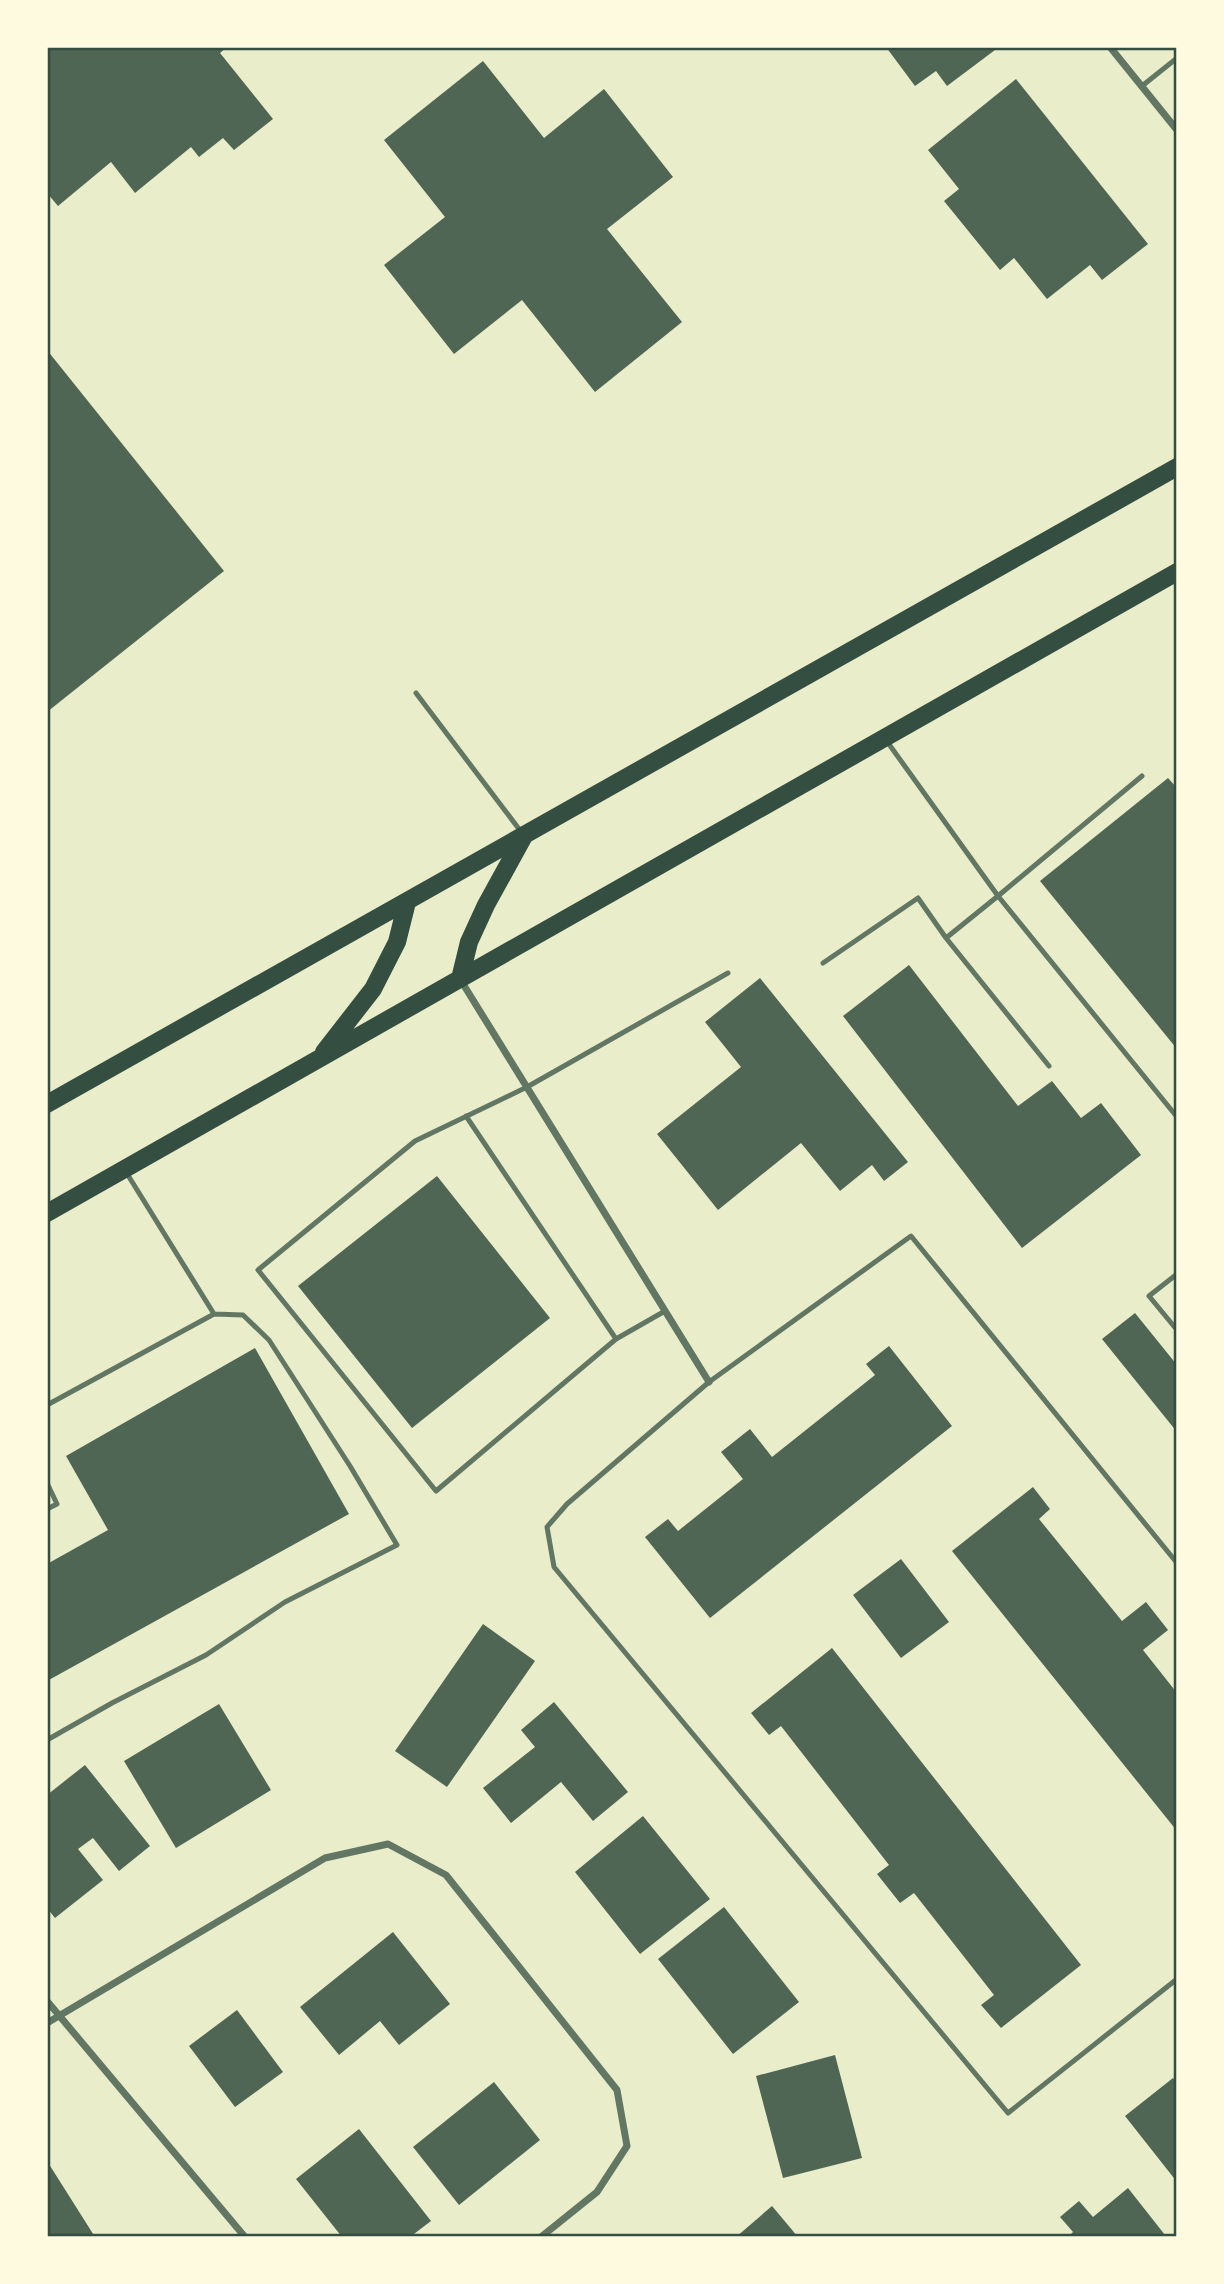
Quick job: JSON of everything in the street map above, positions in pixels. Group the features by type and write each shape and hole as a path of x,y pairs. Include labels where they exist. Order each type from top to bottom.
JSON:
{"main road":[{"path":"47,1104 1177,467"},
{"path":"47,1213 1177,572"},
{"path":"460,979 469,942 524,836"},
{"path":"318,1060 373,989 397,942 407,902"}],"street":[{"path":"1110,47 1177,130"},
{"path":"460,979 709,1382"},
{"path":"47,2023 326,1858 388,1844 446,1875 617,2090 627,2146 597,2192 541,2237"},
{"path":"47,2001 245,2237"}],"lane":[{"path":"1142,86 1177,58"},
{"path":"416,693 524,836"},
{"path":"884,738 998,896 1177,1118"},
{"path":"946,938 1142,776"},
{"path":"823,963 919,898 946,938 1049,1066"},
{"path":"665,1311 615,1339 436,1491 258,1270 415,1141 527,1087 728,973"},
{"path":"466,1116 615,1339"},
{"path":"124,1170 214,1314"},
{"path":"1177,1563 911,1236 709,1382 567,1504 547,1527 554,1567 1007,2113 1177,1979"},
{"path":"1177,1274 1149,1296 1177,1331"},
{"path":"47,1405 214,1314 243,1315 269,1340 397,1545 285,1602 206,1655 47,1740"},
{"path":"47,1483 57,1504 47,1509"}],"building":[{"path":"48,47 227,47 220,53 273,119 234,150 223,138 199,157 191,147 135,193 111,162 58,206 47,193"},
{"path":"886,47 993,47 995,50 947,86 936,71 915,86"},
{"path":"483,61 544,138 604,89 673,177 607,229 682,322 595,392 522,300 454,354 384,265 445,217 384,140"},
{"path":"1016,79 1148,244 1102,280 1090,265 1047,299 1014,258 1000,270 944,201 959,189 928,150"},
{"path":"47,350 224,571 47,712"},
{"path":"1168,778 1177,788 1177,1049 1040,881"},
{"path":"909,965 1018,1106 1052,1081 1081,1118 1101,1103 1141,1155 1022,1248 843,1016"},
{"path":"760,978 908,1162 884,1181 872,1165 840,1191 801,1143 718,1210 657,1134 741,1067 705,1022"},
{"path":"437,1176 550,1318 412,1428 298,1286"},
{"path":"1135,1313 1177,1365 1177,1432 1102,1339"},
{"path":"889,1346 952,1426 710,1618 645,1537 668,1519 678,1531 743,1479 721,1452 750,1429 772,1457 875,1375 866,1364"},
{"path":"255,1348 349,1514 47,1681 47,1564 108,1530 66,1456"},
{"path":"1033,1487 1050,1509 1039,1519 1122,1621 1146,1602 1168,1630 1143,1650 1177,1693 1177,1831 952,1551"},
{"path":"901,1559 949,1622 901,1658 853,1595"},
{"path":"483,1624 535,1661 447,1787 395,1751"},
{"path":"832,1648 1081,1965 1001,2028 981,2005 994,1995 914,1893 900,1903 877,1874 889,1865 781,1726 769,1735 751,1713"},
{"path":"554,1702 628,1792 593,1821 561,1782 511,1823 483,1788 535,1747 521,1730"},
{"path":"219,1704 271,1790 176,1848 124,1761"},
{"path":"85,1765 150,1846 119,1871 93,1838 78,1849 103,1880 55,1918 47,1908 47,1795"},
{"path":"643,1816 710,1899 640,1954 575,1872"},
{"path":"724,1907 799,2002 733,2054 658,1959"},
{"path":"393,1932 450,2004 399,2045 380,2021 339,2055 300,2007"},
{"path":"237,2010 283,2072 235,2107 189,2046"},
{"path":"835,2055 862,2158 783,2178 756,2076"},
{"path":"1173,2078 1177,2083 1177,2182 1125,2116"},
{"path":"494,2082 540,2140 459,2205 413,2147"},
{"path":"359,2129 431,2221 410,2237 342,2237 296,2179"},
{"path":"47,2161 95,2237 47,2237"},
{"path":"1128,2188 1165,2235 1068,2237 1073,2232 1060,2217 1079,2201 1093,2217"},
{"path":"772,2206 798,2237 736,2237"}]}
